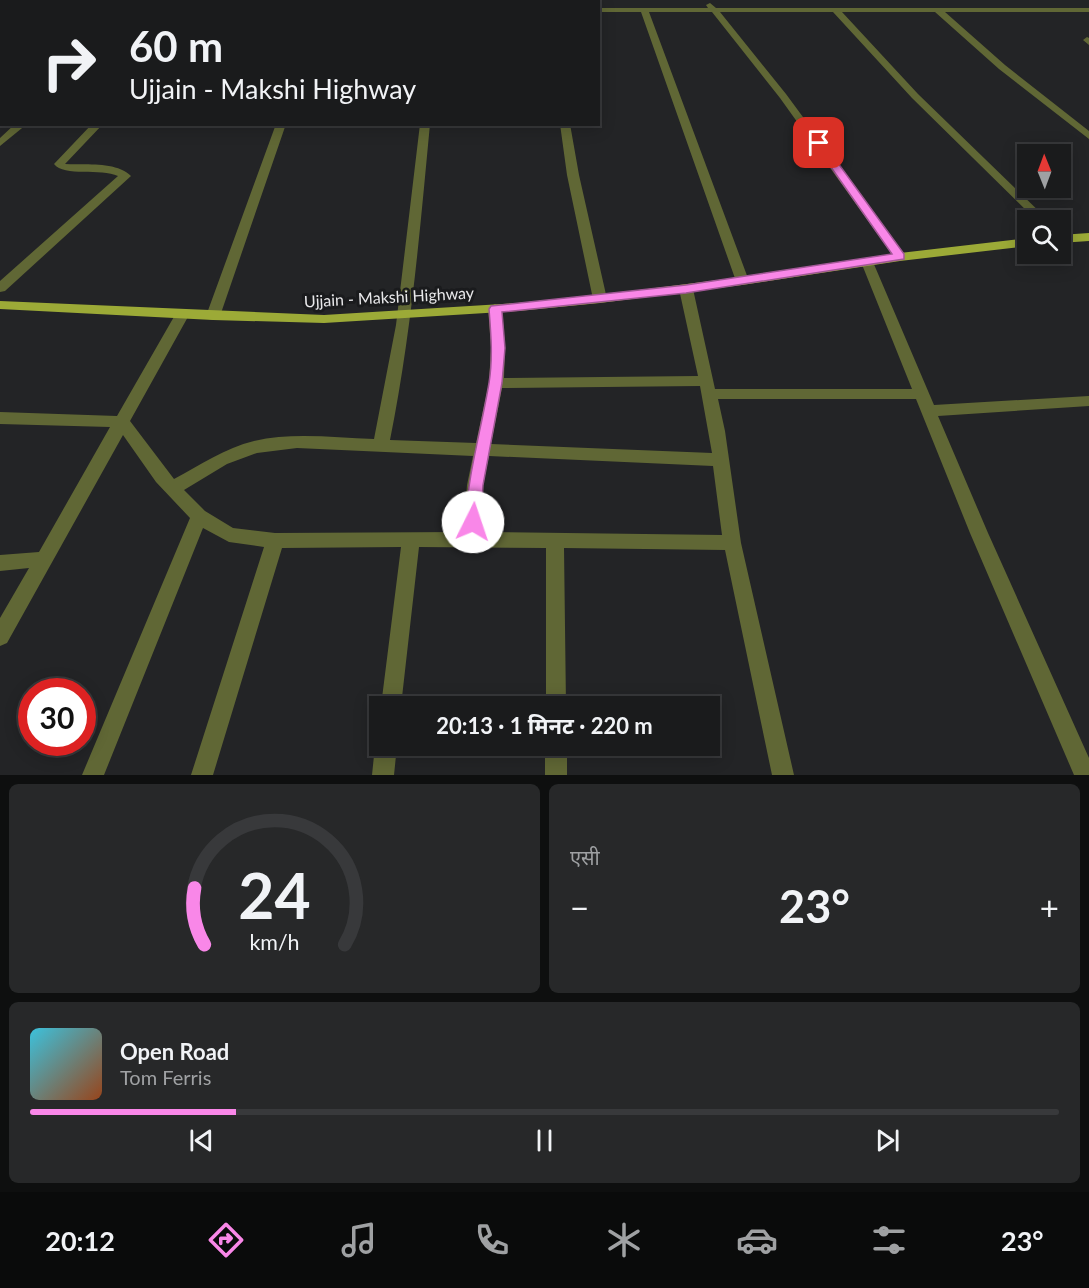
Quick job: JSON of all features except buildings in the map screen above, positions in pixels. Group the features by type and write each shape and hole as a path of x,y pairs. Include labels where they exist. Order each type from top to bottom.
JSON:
{"main road":[{"path":"1071,238 1089,237"},
{"name":"Ujjain - Makshi Highway","path":"0,305 182,315 324,319 495,309 686,289 900,257 1017,243"}],"street":[{"path":"772,0 779,9"},
{"path":"807,0 814,9"},
{"path":"879,0 887,9"},
{"path":"984,0 994,9"},
{"path":"710,5 783,96 900,257"},
{"path":"600,10 644,10 710,5 779,9 1089,10"},
{"path":"834,9 907,88 1032,210"},
{"path":"936,9 1002,67 1089,136"},
{"path":"644,10 742,281"},
{"path":"0,142 20,126"},
{"path":"0,288 125,176 122,172 62,167 60,164 63,158 96,126"},
{"path":"213,316 280,126"},
{"path":"381,445 398,367 424,126"},
{"path":"565,126 600,298"},
{"path":"867,262 1085,775"},
{"path":"686,289 721,460 732,543 783,775"},
{"path":"471,540 475,485 496,383 498,348 495,309"},
{"path":"0,637 182,315"},
{"path":"496,383 922,394"},
{"path":"929,411 1089,401"},
{"path":"0,418 122,422"},
{"path":"122,422 173,488 199,516 230,535 275,541 411,539 732,543"},
{"path":"173,488 221,460 255,447 297,442 721,460"},
{"path":"93,775 199,516"},
{"path":"392,696 411,539"},
{"path":"201,775 275,541"},
{"path":"555,542 556,696"},
{"path":"0,563 43,559"},
{"path":"383,775 385,756"},
{"path":"556,756 556,775"}],"route":[{"path":"473,522 475,485 496,383 498,348 495,309 686,289 900,257 819,143"}]}
